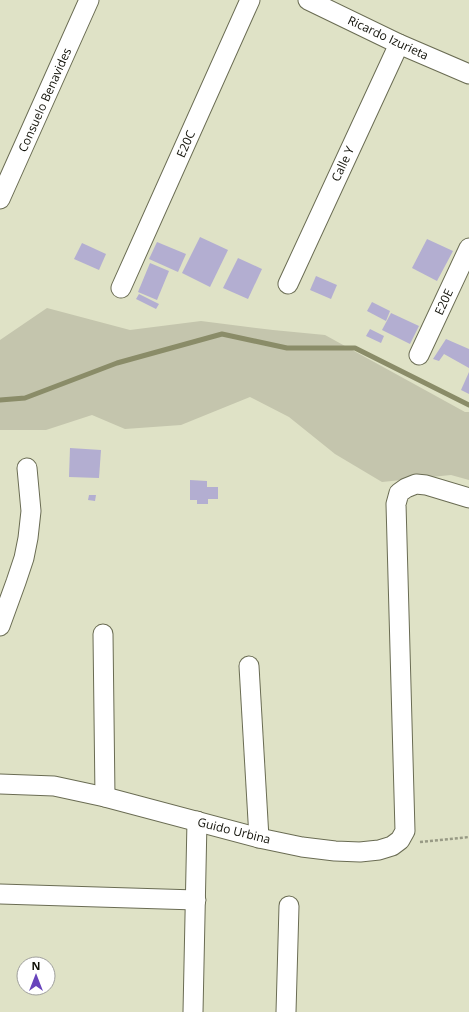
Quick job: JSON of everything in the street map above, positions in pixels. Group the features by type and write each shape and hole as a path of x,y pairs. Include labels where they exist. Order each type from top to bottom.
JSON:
{"street":[{"name":"Consuelo Benavides","path":"0,200 89,0"},
{"name":"E20C","path":"121,288 250,0"},
{"name":"Ricardo Izurieta","path":"308,0 399,44 469,74"},
{"name":"Calle Y","path":"288,284 399,44"},
{"name":"E20E","path":"419,355 469,248"},
{"path":"0,626 24,558 28,538 31,511 26,468"},
{"path":"400,840 405,831 396,504 400,493 406,488 416,484 426,485 469,498"},
{"path":"103,634 105,797"},
{"path":"249,666 259,838"},
{"name":"Guido Urbina","path":"0,784 54,786 105,797 259,838 302,847 360,852 379,850 392,846 400,840"},
{"path":"193,1012 197,821"},
{"path":"0,894 196,900"},
{"path":"286,1012 288,906"}],"path":[{"path":"400,840 411,843 469,837"}],"green space":[{"path":"47,308 130,330 201,321 325,335 465,412 469,412 469,480 451,475 382,482 335,454 289,417 250,397 181,425 125,429 92,415 46,430 0,430 0,340"}],"building":[{"path":"200,237 228,250 210,287 182,273"},
{"path":"427,239 453,251 437,281 412,268"},
{"path":"157,242 186,254 178,272 149,259"},
{"path":"82,243 106,254 99,270 74,259"},
{"path":"238,258 262,269 248,299 223,288"},
{"path":"150,263 169,271 157,300 138,292"},
{"path":"316,276 337,285 331,299 310,290"},
{"path":"139,294 159,304 156,309 136,299"},
{"path":"372,302 390,311 386,321 367,311"},
{"path":"391,313 419,326 410,344 382,330"},
{"path":"370,329 384,336 381,343 366,336"},
{"path":"446,339 469,349 469,368 444,354 439,361 433,359"},
{"path":"469,372 469,394 461,390"},
{"path":"70,448 101,450 99,478 69,477"},
{"path":"190,480 207,481 207,487 218,487 218,499 208,499 208,504 197,504 197,500 190,500"},
{"path":"89,495 96,495 95,501 88,500"}],"waterway":[{"path":"0,400 25,398 117,363 222,334 287,348 355,348 469,405"}]}
